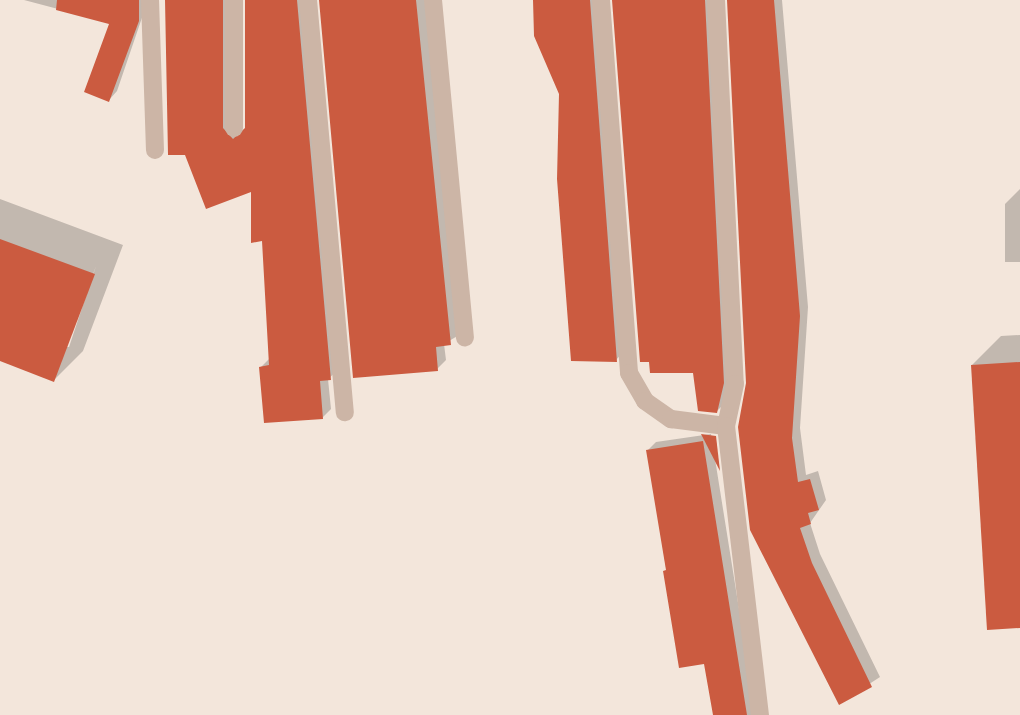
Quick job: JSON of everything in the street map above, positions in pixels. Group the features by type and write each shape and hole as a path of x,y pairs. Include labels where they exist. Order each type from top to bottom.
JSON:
{"lane":[{"path":"149,0 155,150"},
{"path":"234,0 234,128"},
{"path":"309,0 345,412"},
{"path":"433,0 465,337"},
{"path":"601,0 629,373 645,401 671,419 726,426"},
{"path":"716,0 735,384 726,426 760,715"}],"building":[{"path":"57,0 139,0 139,21 109,102 84,92 109,24 56,10"},
{"path":"165,0 223,0 223,128 233,139 245,128 245,0 297,0 331,380 320,381 323,419 264,423 259,367 269,365 262,241 251,243 251,192 206,209 185,155 168,155"},
{"path":"319,0 416,0 451,345 436,347 438,371 353,378"},
{"path":"533,0 590,0 617,362 571,361 557,179 559,94 534,36"},
{"path":"612,0 705,0 724,383 717,413 698,411 693,373 650,373 649,362 640,362"},
{"path":"727,0 774,0 800,316 792,438 798,482 810,479 819,510 808,513 811,524 800,528 812,563 872,687 839,705 750,530 738,427 746,383"},
{"path":"0,239 95,274 54,382 0,361"},
{"path":"1020,362 1020,628 987,630 971,365"},
{"path":"701,434 716,436 720,471"},
{"path":"703,441 747,715 713,715 704,664 679,668 663,571 666,570 646,450"}]}
